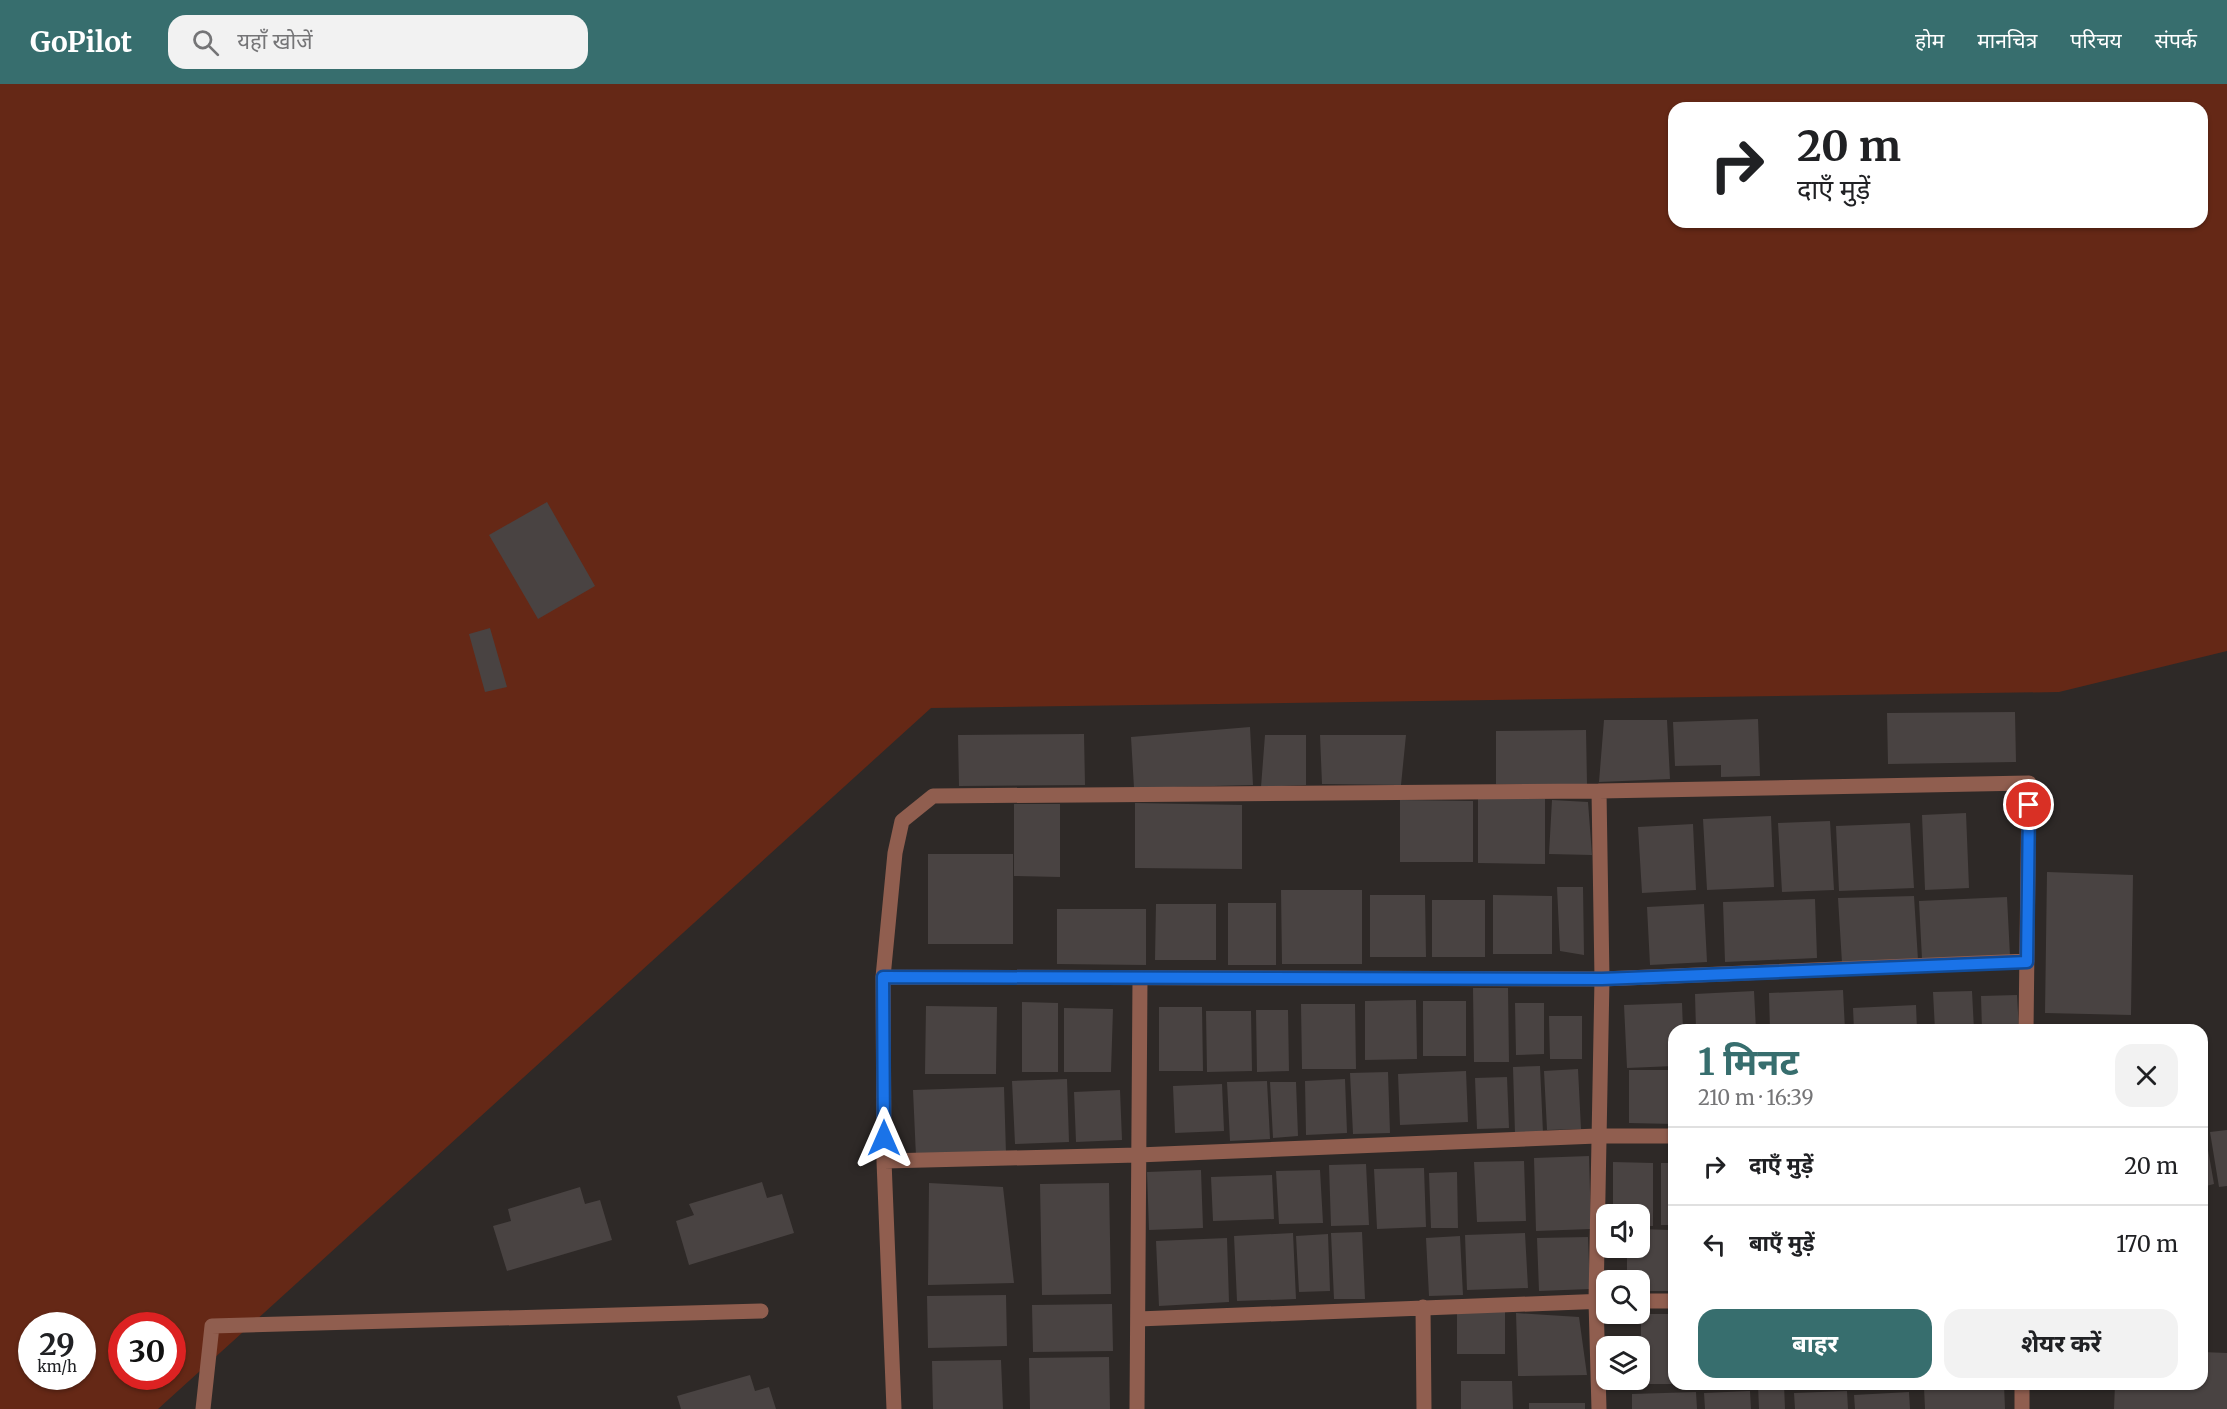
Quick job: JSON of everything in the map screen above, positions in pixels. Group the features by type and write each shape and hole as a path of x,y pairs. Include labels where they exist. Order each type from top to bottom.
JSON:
{"street":[{"path":"894,1409 884,1161 883,977 895,853 902,821 933,796 1599,791 2030,783 2026,1024"},
{"path":"1599,791 1602,979 1598,1136 1600,1270"},
{"path":"883,977 1602,979 2027,962"},
{"path":"1137,1409 1140,978"},
{"path":"884,1161 1138,1155 1598,1136 1668,1136"},
{"path":"1138,1318 1596,1301"},
{"path":"1650,1301 1668,1301"},
{"path":"1423,1307 1424,1409"},
{"path":"203,1409 212,1326 761,1311"},
{"path":"1599,1409 1601,1324"},
{"path":"2022,1390 2022,1409"}],"shaded area":[{"path":"0,84 2227,84 2227,651 2059,692 931,708 186,1384 186,1312 108,1312 108,1390 179,1390 158,1409 0,1409"}],"building":[{"path":"547,502 595,586 538,619 489,535"},
{"path":"490,628 507,687 485,692 469,634"},
{"path":"2015,712 2016,762 1888,764 1887,713"},
{"path":"1758,719 1760,776 1721,777 1721,765 1675,766 1673,722"},
{"path":"1604,720 1667,720 1670,779 1599,782"},
{"path":"1250,727 1253,785 1134,788 1131,737"},
{"path":"1586,730 1587,784 1496,784 1496,731"},
{"path":"1084,734 1085,785 959,786 958,735"},
{"path":"1265,735 1306,735 1306,785 1261,787"},
{"path":"1320,735 1406,735 1401,785 1322,784"},
{"path":"1478,798 1545,799 1545,864 1478,863"},
{"path":"1400,800 1473,801 1473,862 1400,862"},
{"path":"1552,800 1588,802 1592,855 1549,854"},
{"path":"1135,803 1242,805 1242,869 1135,868"},
{"path":"1014,804 1060,804 1060,877 1014,876"},
{"path":"1966,813 1969,888 1925,890 1922,815"},
{"path":"1771,816 1774,887 1707,890 1703,819"},
{"path":"1830,821 1834,890 1782,892 1778,823"},
{"path":"1910,823 1914,888 1839,891 1836,826"},
{"path":"1693,824 1696,890 1642,893 1638,827"},
{"path":"928,854 1013,854 1013,944 928,944"},
{"path":"2047,872 2133,875 2131,1015 2045,1013"},
{"path":"1557,887 1583,887 1584,955 1560,951"},
{"path":"1281,890 1362,890 1362,964 1282,964"},
{"path":"1370,895 1425,895 1426,957 1370,957"},
{"path":"1493,895 1552,896 1552,954 1493,954"},
{"path":"1914,896 1918,960 1842,963 1838,898"},
{"path":"2007,897 2010,956 1922,959 1919,901"},
{"path":"1815,899 1817,958 1725,962 1723,902"},
{"path":"1432,900 1485,900 1485,957 1432,957"},
{"path":"1228,903 1276,903 1276,965 1228,965"},
{"path":"1156,904 1216,904 1216,960 1155,960"},
{"path":"1704,904 1707,962 1650,965 1647,907"},
{"path":"1057,909 1146,909 1146,965 1057,964"},
{"path":"1473,988 1508,988 1509,1062 1474,1062"},
{"path":"1843,990 1845,1024 1770,1024 1769,993"},
{"path":"1754,991 1756,1024 1696,1024 1695,994"},
{"path":"1972,991 1974,1024 1935,1024 1933,992"},
{"path":"2017,995 2019,1024 1982,1024 1981,996"},
{"path":"1416,1000 1417,1059 1365,1060 1365,1001"},
{"path":"1423,1001 1466,1001 1466,1056 1423,1056"},
{"path":"1022,1002 1058,1003 1058,1072 1022,1072"},
{"path":"1515,1003 1544,1003 1544,1054 1516,1055"},
{"path":"1682,1003 1683,1024 1668,1024 1668,1066 1627,1068 1624,1005"},
{"path":"1301,1004 1355,1004 1356,1069 1302,1069"},
{"path":"1916,1005 1917,1024 1854,1024 1853,1008"},
{"path":"926,1006 997,1007 996,1074 925,1074"},
{"path":"1159,1007 1202,1007 1203,1071 1159,1071"},
{"path":"1064,1008 1113,1009 1111,1072 1064,1072"},
{"path":"1256,1010 1288,1010 1289,1071 1257,1072"},
{"path":"1206,1011 1251,1011 1252,1071 1207,1072"},
{"path":"1549,1016 1582,1016 1582,1059 1550,1059"},
{"path":"1540,1066 1543,1133 1515,1134 1513,1067"},
{"path":"1578,1069 1581,1129 1547,1130 1544,1071"},
{"path":"1629,1070 1668,1070 1668,1124 1629,1123"},
{"path":"1466,1071 1468,1122 1400,1125 1398,1074"},
{"path":"1388,1072 1390,1133 1353,1134 1350,1073"},
{"path":"1507,1077 1509,1128 1477,1129 1475,1078"},
{"path":"1067,1079 1069,1142 1015,1144 1012,1081"},
{"path":"1345,1079 1347,1133 1306,1135 1305,1081"},
{"path":"1267,1081 1270,1139 1230,1141 1227,1082"},
{"path":"1270,1082 1296,1082 1298,1136 1273,1138"},
{"path":"1222,1084 1224,1131 1175,1133 1173,1086"},
{"path":"1004,1087 1006,1154 916,1157 913,1090"},
{"path":"1120,1090 1122,1140 1076,1142 1074,1092"},
{"path":"2227,1130 2227,1186 2219,1187 2210,1132"},
{"path":"2208,1150 2214,1184 2208,1186"},
{"path":"1589,1156 1591,1229 1536,1231 1534,1158"},
{"path":"1524,1161 1526,1221 1477,1222 1474,1162"},
{"path":"1613,1162 1653,1163 1653,1226 1650,1226 1650,1204 1613,1204"},
{"path":"1661,1163 1668,1163 1668,1225 1661,1225"},
{"path":"1366,1164 1369,1225 1331,1226 1329,1165"},
{"path":"1424,1168 1426,1227 1377,1229 1374,1169"},
{"path":"1201,1170 1203,1228 1149,1230 1147,1172"},
{"path":"1320,1170 1323,1223 1279,1224 1276,1171"},
{"path":"1457,1172 1458,1228 1431,1228 1429,1173"},
{"path":"1272,1175 1274,1219 1213,1221 1211,1177"},
{"path":"762,1182 767,1198 782,1194 794,1233 689,1265 676,1221 694,1215 689,1204"},
{"path":"929,1183 1003,1187 1014,1283 928,1285"},
{"path":"1109,1183 1111,1294 1042,1295 1040,1184"},
{"path":"580,1187 585,1204 600,1200 612,1240 507,1271 493,1226 511,1221 508,1209"},
{"path":"1650,1229 1668,1230 1668,1291 1650,1291 1650,1270 1627,1270 1627,1258 1650,1258"},
{"path":"1362,1232 1365,1299 1334,1299 1331,1233"},
{"path":"1293,1233 1296,1299 1237,1301 1234,1236"},
{"path":"1525,1233 1528,1288 1467,1290 1465,1235"},
{"path":"1328,1234 1330,1291 1299,1292 1296,1236"},
{"path":"1460,1236 1463,1295 1429,1296 1426,1238"},
{"path":"1588,1237 1590,1289 1539,1291 1537,1238"},
{"path":"1227,1238 1229,1302 1159,1306 1156,1241"},
{"path":"1006,1295 1007,1346 928,1348 927,1296"},
{"path":"1112,1304 1113,1351 1033,1352 1032,1305"},
{"path":"1505,1309 1505,1354 1457,1354 1457,1310"},
{"path":"1516,1313 1579,1317 1587,1375 1518,1376"},
{"path":"1650,1314 1668,1314 1668,1384 1650,1384 1650,1336 1641,1336 1641,1324 1650,1324"},
{"path":"2208,1352 2227,1353 2227,1409 2114,1409 2115,1390 2208,1390"},
{"path":"1109,1357 1110,1409 1030,1409 1029,1358"},
{"path":"1001,1360 1003,1409 933,1409 932,1361"},
{"path":"750,1375 755,1391 769,1387 776,1409 681,1409 677,1396"},
{"path":"1461,1381 1512,1381 1513,1409 1461,1409"},
{"path":"1758,1390 1784,1390 1785,1409 1759,1409"},
{"path":"1924,1390 2004,1390 2005,1409 1925,1409"},
{"path":"1750,1391 1751,1409 1705,1409 1704,1393"},
{"path":"1847,1391 1848,1409 1795,1409 1794,1393"},
{"path":"1696,1392 1697,1409 1632,1409 1632,1394"},
{"path":"1909,1392 1910,1409 1855,1409 1854,1395"},
{"path":"1529,1403 1585,1403 1585,1409 1529,1409"}],"route":[{"path":"884,1138 883,977 1602,979 2027,962 2029,805"}]}
